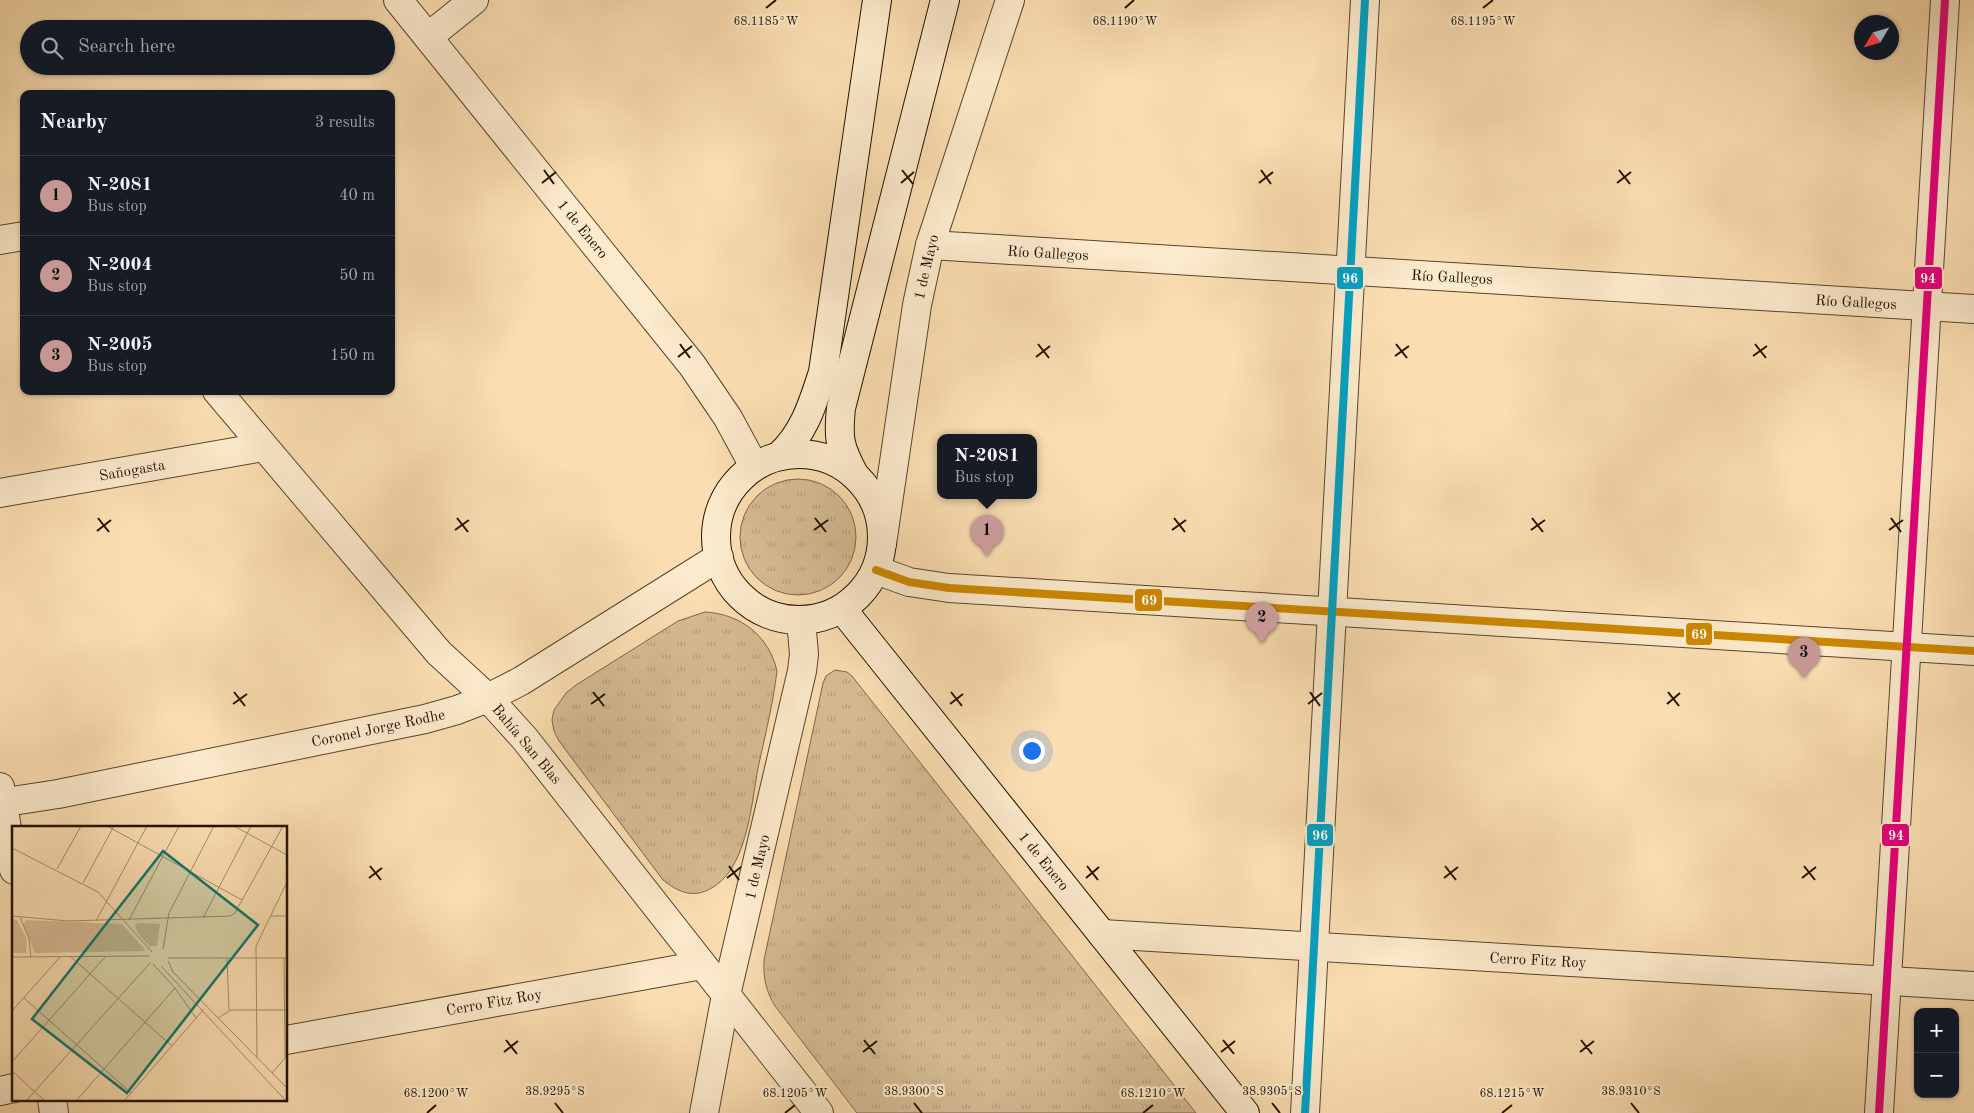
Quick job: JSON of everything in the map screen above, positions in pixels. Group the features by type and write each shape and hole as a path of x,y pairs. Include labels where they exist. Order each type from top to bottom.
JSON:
{"street":[{"name":"1 de Enero","path":"398,0 692,365 728,418 767,461"},
{"path":"428,37 474,0"},
{"path":"767,461 805,453 831,459 854,474 871,493 880,518 879,557 862,592 842,608 821,617 801,620 782,618 762,611 743,598 729,581 719,557 716,531 722,506 735,483 767,461 790,446 799,433 811,408 823,372 877,0"},
{"path":"854,474 839,440 842,408 944,0"},
{"name":"1 de Mayo","path":"879,557 917,305 930,245 1010,0"},
{"path":"1305,1113 1365,0"},
{"path":"1879,1113 1945,0"},
{"path":"0,240 20,237"},
{"name":"Río Gallegos","path":"930,245 1974,309"},
{"name":"Bahía San Blas","path":"220,395 439,653 488,698 525,739 819,1113"},
{"name":"Sañogasta","path":"0,493 263,446"},
{"name":"Coronel Jorge Rodhe","path":"1,798 58,794 418,721 458,710 488,698 554,661 719,557"},
{"path":"879,557 910,582 936,587 1974,651"},
{"name":"1 de Enero","path":"842,608 1245,1113"},
{"name":"1 de Mayo","path":"704,1113 726,995 802,671 804,654 801,620"},
{"path":"1,798 12,859"},
{"name":"Cerro Fitz Roy","path":"1102,934 1974,986"},
{"name":"Cerro Fitz Roy","path":"288,1040 702,965"},
{"path":"52,1100 54,1113"}],"green space":[{"path":"798,479 820,483 839,496 852,515 856,537 852,559 839,578 820,591 798,595 776,591 757,578 744,559 740,537 744,515 757,496 776,483"},
{"path":"705,612 730,617 752,629 767,647 777,671 749,819 739,854 731,869 721,881 708,890 690,893 679,890 663,880 559,741 554,731 552,720 554,710 566,693 576,685 678,621"},
{"path":"835,670 847,672 852,676 1196,1113 857,1113 775,1006 767,990 764,973 764,960 823,683 826,676"}],"transit line":[{"name":"96","path":"1305,1113 1365,0"},
{"name":"94","path":"1879,1113 1945,0"},
{"name":"69","path":"876,570 909,582 949,588 1974,651"}],"place":[{"name":"N-2081","path":"987,556"},
{"name":"N-2004","path":"1262,643"},
{"name":"N-2005","path":"1804,678"}]}
